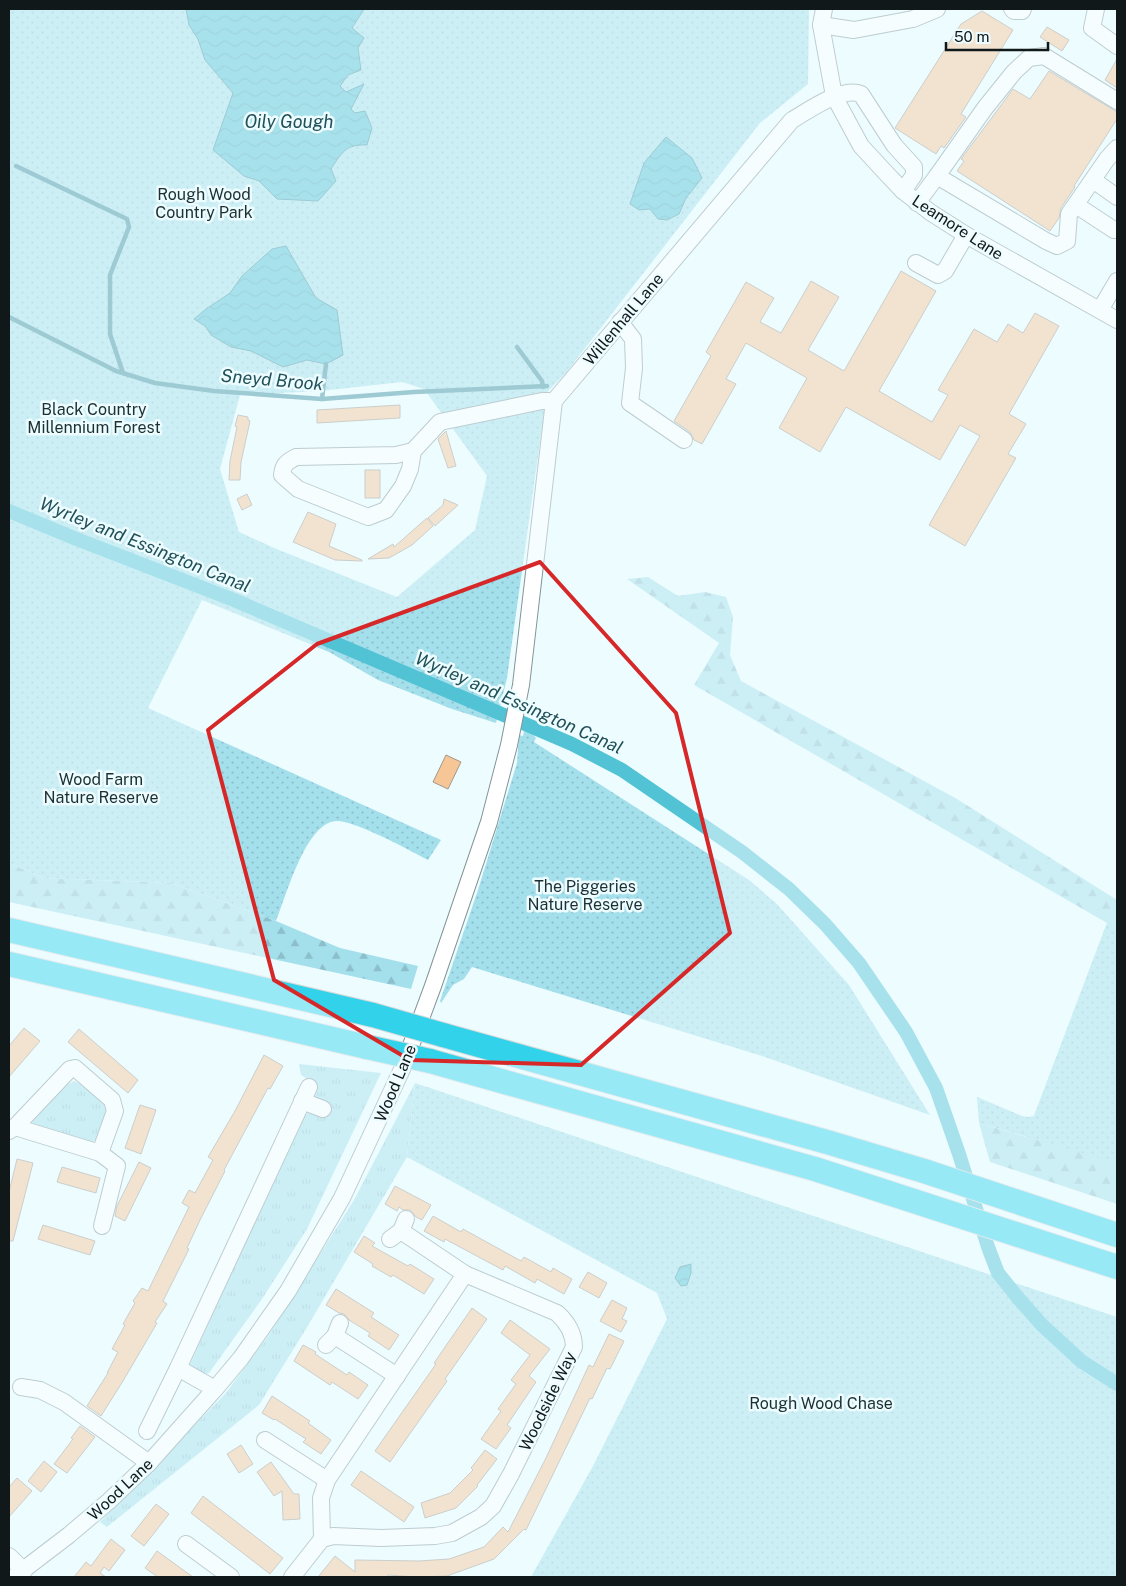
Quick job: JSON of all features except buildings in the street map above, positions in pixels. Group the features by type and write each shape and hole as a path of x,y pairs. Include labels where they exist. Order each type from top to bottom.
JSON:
{"highway":[{"path":"9,930 373,1015 672,1098 924,1171 1117,1235"},
{"path":"9,964 430,1061 779,1159 1117,1267"}],"street":[{"path":"823,17 854,30 937,9"},
{"path":"1012,9 1022,11 1023,9"},
{"path":"1096,9 1092,28 1117,46"},
{"path":"823,17 834,96 857,92 864,97 894,145 914,167 914,175 902,191"},
{"path":"918,202 985,108 1014,72 1029,58 1044,56 1117,101"},
{"name":"Leamore Lane","path":"834,96 861,146 902,191 966,235 1117,320"},
{"name":"Willenhall Lane","path":"554,402 792,120 834,96"},
{"path":"937,176 1057,246 1067,241 1069,214 1107,159 1117,148"},
{"path":"1092,180 1117,197"},
{"path":"1076,205 1114,230"},
{"path":"916,263 938,275 945,271 966,235"},
{"path":"1100,310 1117,281"},
{"path":"620,322 634,339 634,368 630,402 684,440"},
{"path":"413,450 410,469 403,486 386,510 368,517 298,489 282,475 283,467 286,463 296,457 396,455 413,450 440,422 542,401 554,402"},
{"name":"Wood Lane","path":"19,1574 109,1501 149,1463 241,1358 288,1291 314,1248 362,1158 403,1067 433,986 489,822 509,745 521,685 554,402"},
{"path":"100,1153 114,1111 112,1100 75,1068 70,1069 12,1129 100,1153 116,1166 102,1226"},
{"name":"Wood Lane","path":"147,1432 306,1094 323,1109"},
{"path":"292,1577 322,1539 321,1498 327,1480 465,1274 399,1230"},
{"name":"Woodside Way","path":"322,1539 333,1536 381,1538 435,1536 452,1533 480,1517 492,1506 511,1474 574,1347 574,1339 564,1320 557,1313 465,1274"},
{"path":"333,1334 397,1376"},
{"path":"178,1368 215,1389"},
{"path":"21,1387 40,1390 64,1402 149,1463"},
{"path":"264,1439 327,1480"},
{"path":"186,1543 231,1577"},
{"path":"9,1556 19,1574"}],"highlighted area":[{"path":"540,562 676,713 730,933 581,1065 410,1060 274,980 208,730 317,644"}],"green space":[{"name":"Rough Wood Country Park","path":"9,9 809,9 808,84 760,123 565,374 547,392 507,678 496,723 452,709 378,680 329,652 202,600 148,708 441,840 428,860 382,837 346,822 337,821 326,824 316,833 307,846 276,921 171,883 44,878 9,863","holes":["402,382 424,389 487,476 475,530 397,597 239,532 220,469 240,395 321,391"]},
{"path":"648,577 678,596 705,592 726,597 733,617 730,655 741,681 957,799 1117,900 1117,1204 990,1162 979,1123 1026,1137 1107,923 694,685 719,643 627,579"},
{"name":"The Piggeries Nature Reserve","path":"525,726 536,738 534,742 749,880 777,904 849,985 930,1115 762,1056 472,967 464,979 453,985 441,1003 440,1001 478,890 517,763 519,735 523,736"},
{"path":"9,863 44,878 171,883 276,921 340,948 418,966 411,989 9,902"},
{"path":"1107,923 1117,929 1117,1163 979,1123 977,1097 1022,1116 1034,1116"},
{"path":"299,1064 381,1073 307,1229 262,1299 209,1373 202,1375 194,1372 190,1364 303,1115 326,1107 315,1096 318,1086 301,1075"},
{"path":"74,1081 95,1092 108,1107 99,1138 89,1144 30,1128 33,1121 58,1090"},
{"path":"415,1083 407,1157 259,1405 107,1527 100,1522 225,1394 269,1335 354,1200"},
{"name":"Rough Wood Chase","path":"415,1083 1117,1317 1117,1577 531,1577 593,1466 667,1319 657,1293 407,1157"}],"water":[{"name":"Oily Gough","path":"186,9 364,9 352,28 364,38 358,48 361,70 348,75 340,86 346,92 364,84 351,109 355,113 365,111 372,128 367,145 349,148 338,158 331,169 336,181 318,201 277,199 259,181 244,176 213,150 233,93 205,60 198,39 189,25"},
{"path":"666,137 692,158 702,178 686,198 679,214 667,220 658,219 650,209 639,210 630,204 644,163"},
{"path":"286,246 316,298 337,310 343,355 326,364 307,360 283,367 251,351 231,347 211,335 205,326 194,319 230,293 242,276 272,249"},
{"path":"691,1264 691,1273 687,1285 681,1286 675,1278 680,1267"}],"waterway":[{"path":"16,166 127,219 129,227 110,275 110,334 123,373"},
{"name":"Sneyd Brook","path":"9,317 116,371 155,383 214,391 322,399 414,392 547,386"},
{"path":"517,347 542,381 543,387"},
{"path":"322,399 326,364"},
{"name":"Wyrley and Essington Canal","path":"9,511 234,600 572,744 622,770 742,852 789,889 825,924 859,963 906,1032 936,1088 998,1273 1042,1325 1081,1361 1117,1384"}],"park label":[{"name":"Black Country Millennium Forest","path":"94,418"},
{"name":"Wood Farm Nature Reserve","path":"101,788"}]}
